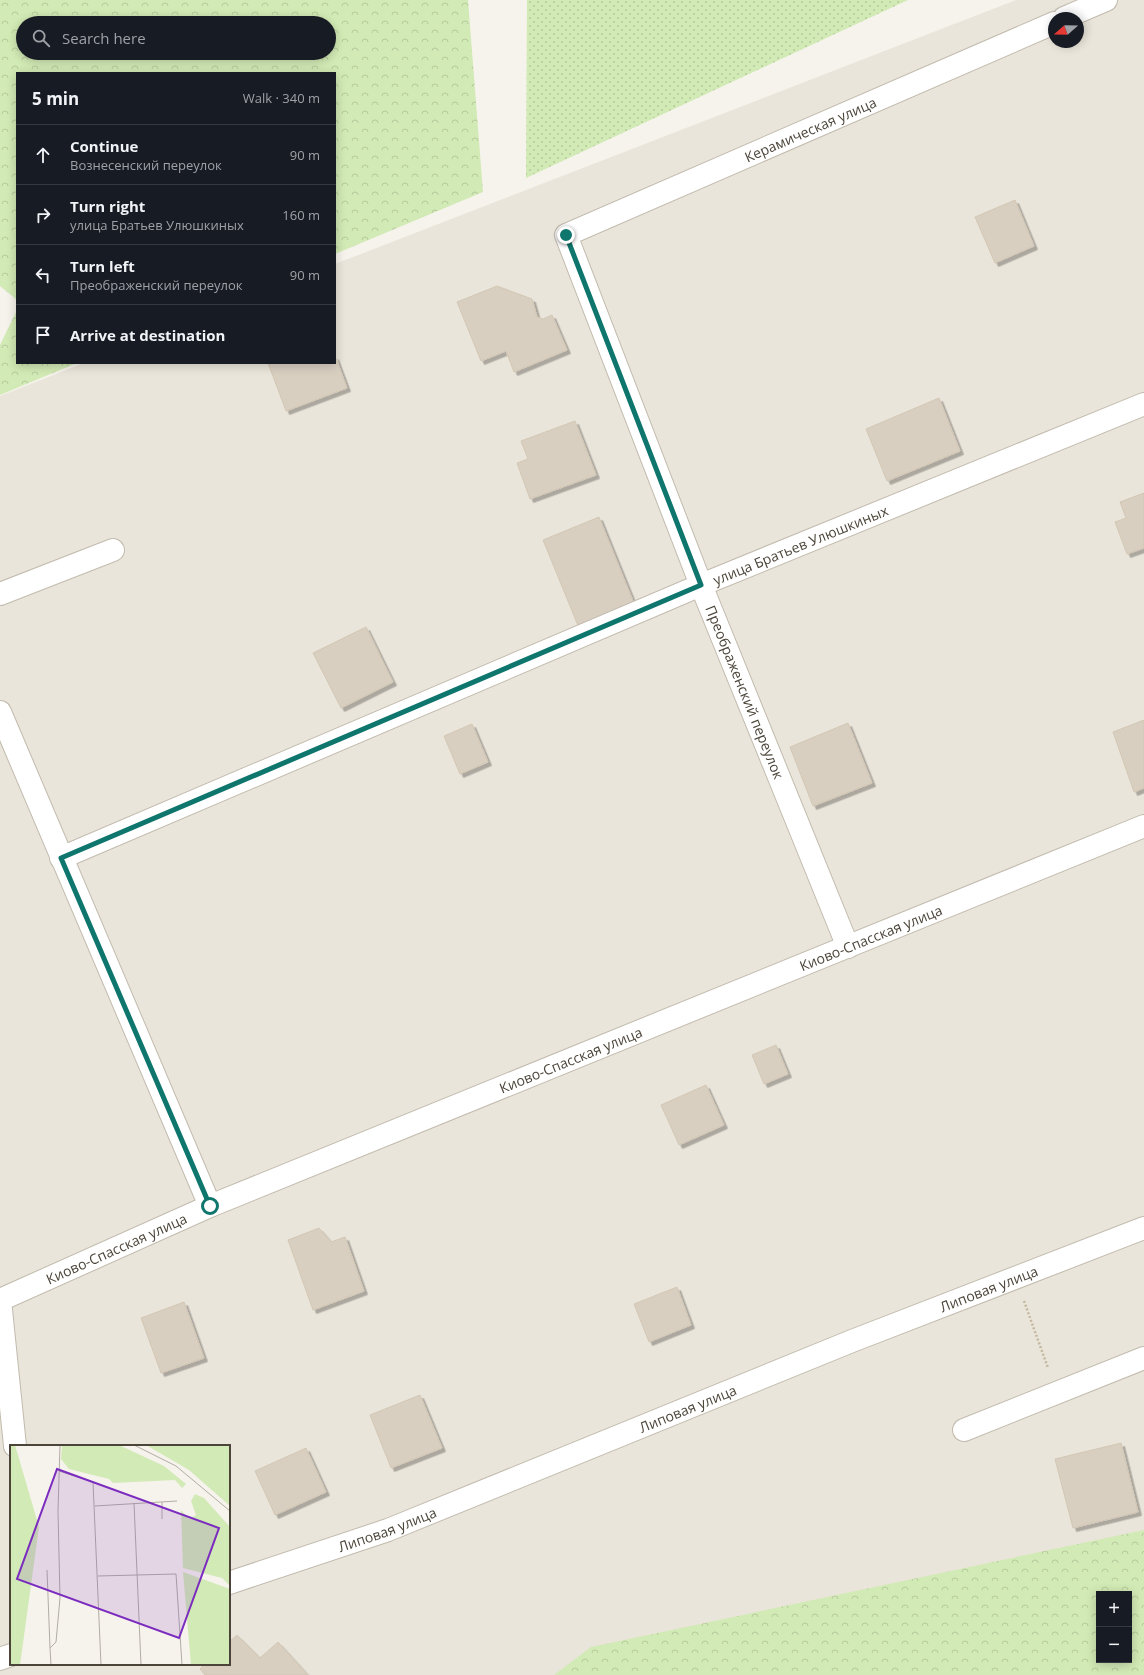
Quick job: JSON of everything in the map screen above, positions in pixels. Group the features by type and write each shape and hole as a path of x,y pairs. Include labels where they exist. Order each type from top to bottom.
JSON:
{"street":[{"path":"1078,12 1106,0"},
{"name":"Керамическая улица","path":"566,235 1048,25"},
{"name":"Преображенский переулок","path":"566,235 701,585 848,947"},
{"name":"улица Братьев Улюшкиных","path":"61,858 701,585 1144,404"},
{"path":"0,594 113,550"},
{"path":"0,712 210,1206"},
{"name":"Киово-Спасская улица","path":"0,1300 210,1206 1144,826"},
{"name":"Липовая улица","path":"230,1583 388,1530 852,1341 1144,1228"},
{"path":"0,1300 15,1445"},
{"path":"964,1430 1144,1358"},
{"path":"0,1660 10,1655"}],"path":[{"path":"1015,1278 1058,1392"}],"shaded area":[{"path":"1016,0 1144,0 1144,1540 605,1675 0,1675 0,396 81,364 336,364 336,264"}],"green space":[{"path":"0,0 468,0 483,192 336,254 336,72 16,72 16,299 0,286"},
{"path":"527,0 908,0 526,178"},
{"path":"16,312 16,364 75,364 0,395 0,345"},
{"path":"1144,1530 1144,1675 554,1675 591,1647"}],"building":[{"path":"1015,200 1034,246 995,263 975,217"},
{"path":"497,286 532,299 537,317 543,319 552,315 567,350 514,372 506,351 481,361 457,302"},
{"path":"336,359 347,388 286,411 268,364 336,364"},
{"path":"939,398 960,451 887,481 866,429"},
{"path":"575,421 596,475 530,499 517,463 528,459 521,441"},
{"path":"1144,493 1144,548 1127,554 1115,522 1126,518 1120,502"},
{"path":"599,517 635,606 579,628 543,540"},
{"path":"366,627 393,682 341,708 313,653"},
{"path":"1144,720 1144,788 1134,792 1113,732"},
{"path":"848,723 872,783 813,806 790,747"},
{"path":"472,724 488,762 460,774 444,736"},
{"path":"776,1045 788,1074 764,1084 752,1055"},
{"path":"706,1085 724,1125 679,1145 661,1105"},
{"path":"319,1228 331,1242 345,1237 364,1291 313,1310 288,1240"},
{"path":"677,1287 691,1325 649,1342 634,1304"},
{"path":"184,1302 204,1358 161,1373 141,1318"},
{"path":"420,1395 442,1448 391,1468 370,1415"},
{"path":"1121,1443 1138,1512 1073,1528 1055,1459"},
{"path":"306,1448 326,1492 275,1515 255,1471"},
{"path":"237,1635 260,1658 278,1642 308,1675 205,1675 200,1669 204,1665 230,1665 230,1641"}],"route":[{"path":"210,1206 61,858 701,585 566,235"}]}
